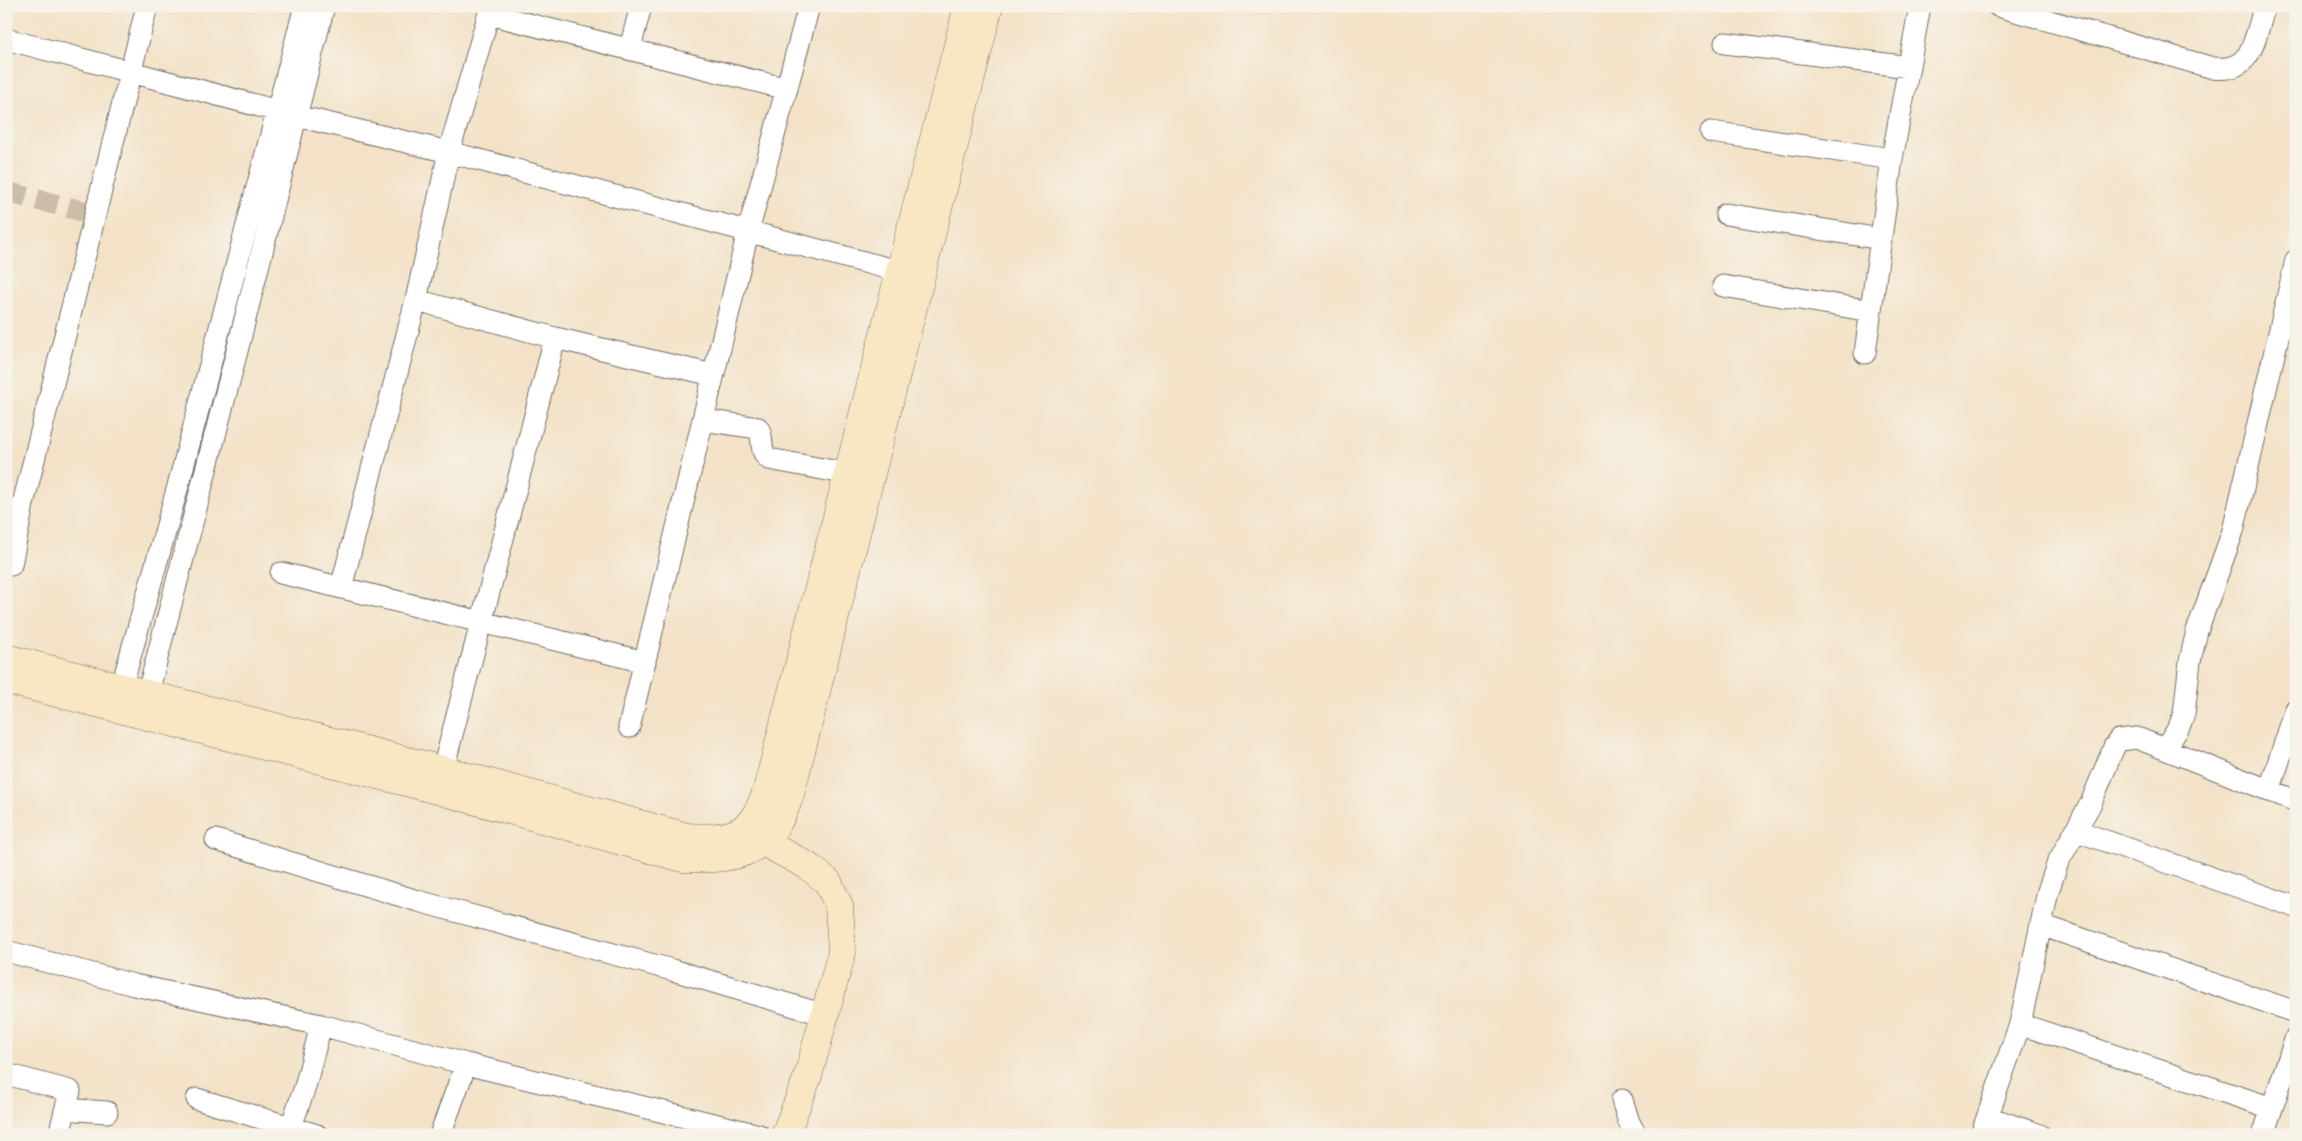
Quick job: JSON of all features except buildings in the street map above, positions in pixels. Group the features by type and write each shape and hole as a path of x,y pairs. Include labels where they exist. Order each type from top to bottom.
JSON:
{"street":[{"path":"11,565 15,502 147,6"},
{"path":"144,704 287,112 305,6"},
{"path":"118,698 287,112 324,6"},
{"path":"630,48 640,6"},
{"path":"629,727 748,232 809,6"},
{"path":"6,680 118,698 440,780 687,837 710,839 756,834 777,827 791,791 911,274 968,6"},
{"path":"756,834 760,812 849,474 911,274 989,6"},
{"path":"1865,353 1892,158 1920,6"},
{"path":"1998,6 2213,68 2228,70 2239,66 2248,57 2265,6"},
{"path":"341,588 416,300 449,152 490,10 787,89"},
{"path":"6,39 449,152 911,274"},
{"path":"1725,43 1909,67"},
{"path":"1711,132 1892,158"},
{"path":"1726,214 1881,239"},
{"path":"2165,749 2179,728 2184,714 2190,661 2197,631 2233,531 2296,260"},
{"path":"1723,286 1871,311"},
{"path":"416,300 555,338 713,375"},
{"path":"440,780 555,338"},
{"path":"702,420 758,428 764,456 769,459 849,474"},
{"path":"281,573 645,662"},
{"path":"6,658 118,698"},
{"path":"2269,790 2296,709"},
{"path":"2040,1135 1984,1126 2020,1024 2048,891 2058,862 2092,803 2114,747 2120,740 2137,738 2296,801"},
{"path":"2077,831 2296,907"},
{"path":"756,834 808,866 828,882 839,906 842,952 808,1076 785,1135"},
{"path":"216,840 418,901 676,971 825,1015"},
{"path":"2041,925 2296,1012"},
{"path":"6,951 134,985 321,1025 466,1064 759,1135"},
{"path":"2020,1024 2272,1108"},
{"path":"290,1131 305,1087 321,1025"},
{"path":"2263,1135 2295,1042"},
{"path":"440,1135 466,1064"},
{"path":"6,1074 70,1091 59,1135"},
{"path":"197,1099 290,1131 317,1135"},
{"path":"1622,1100 1629,1122 1636,1135"},
{"path":"66,1107 77,1110 107,1112"}],"tunnel":[{"path":"6,192 94,214"}]}
